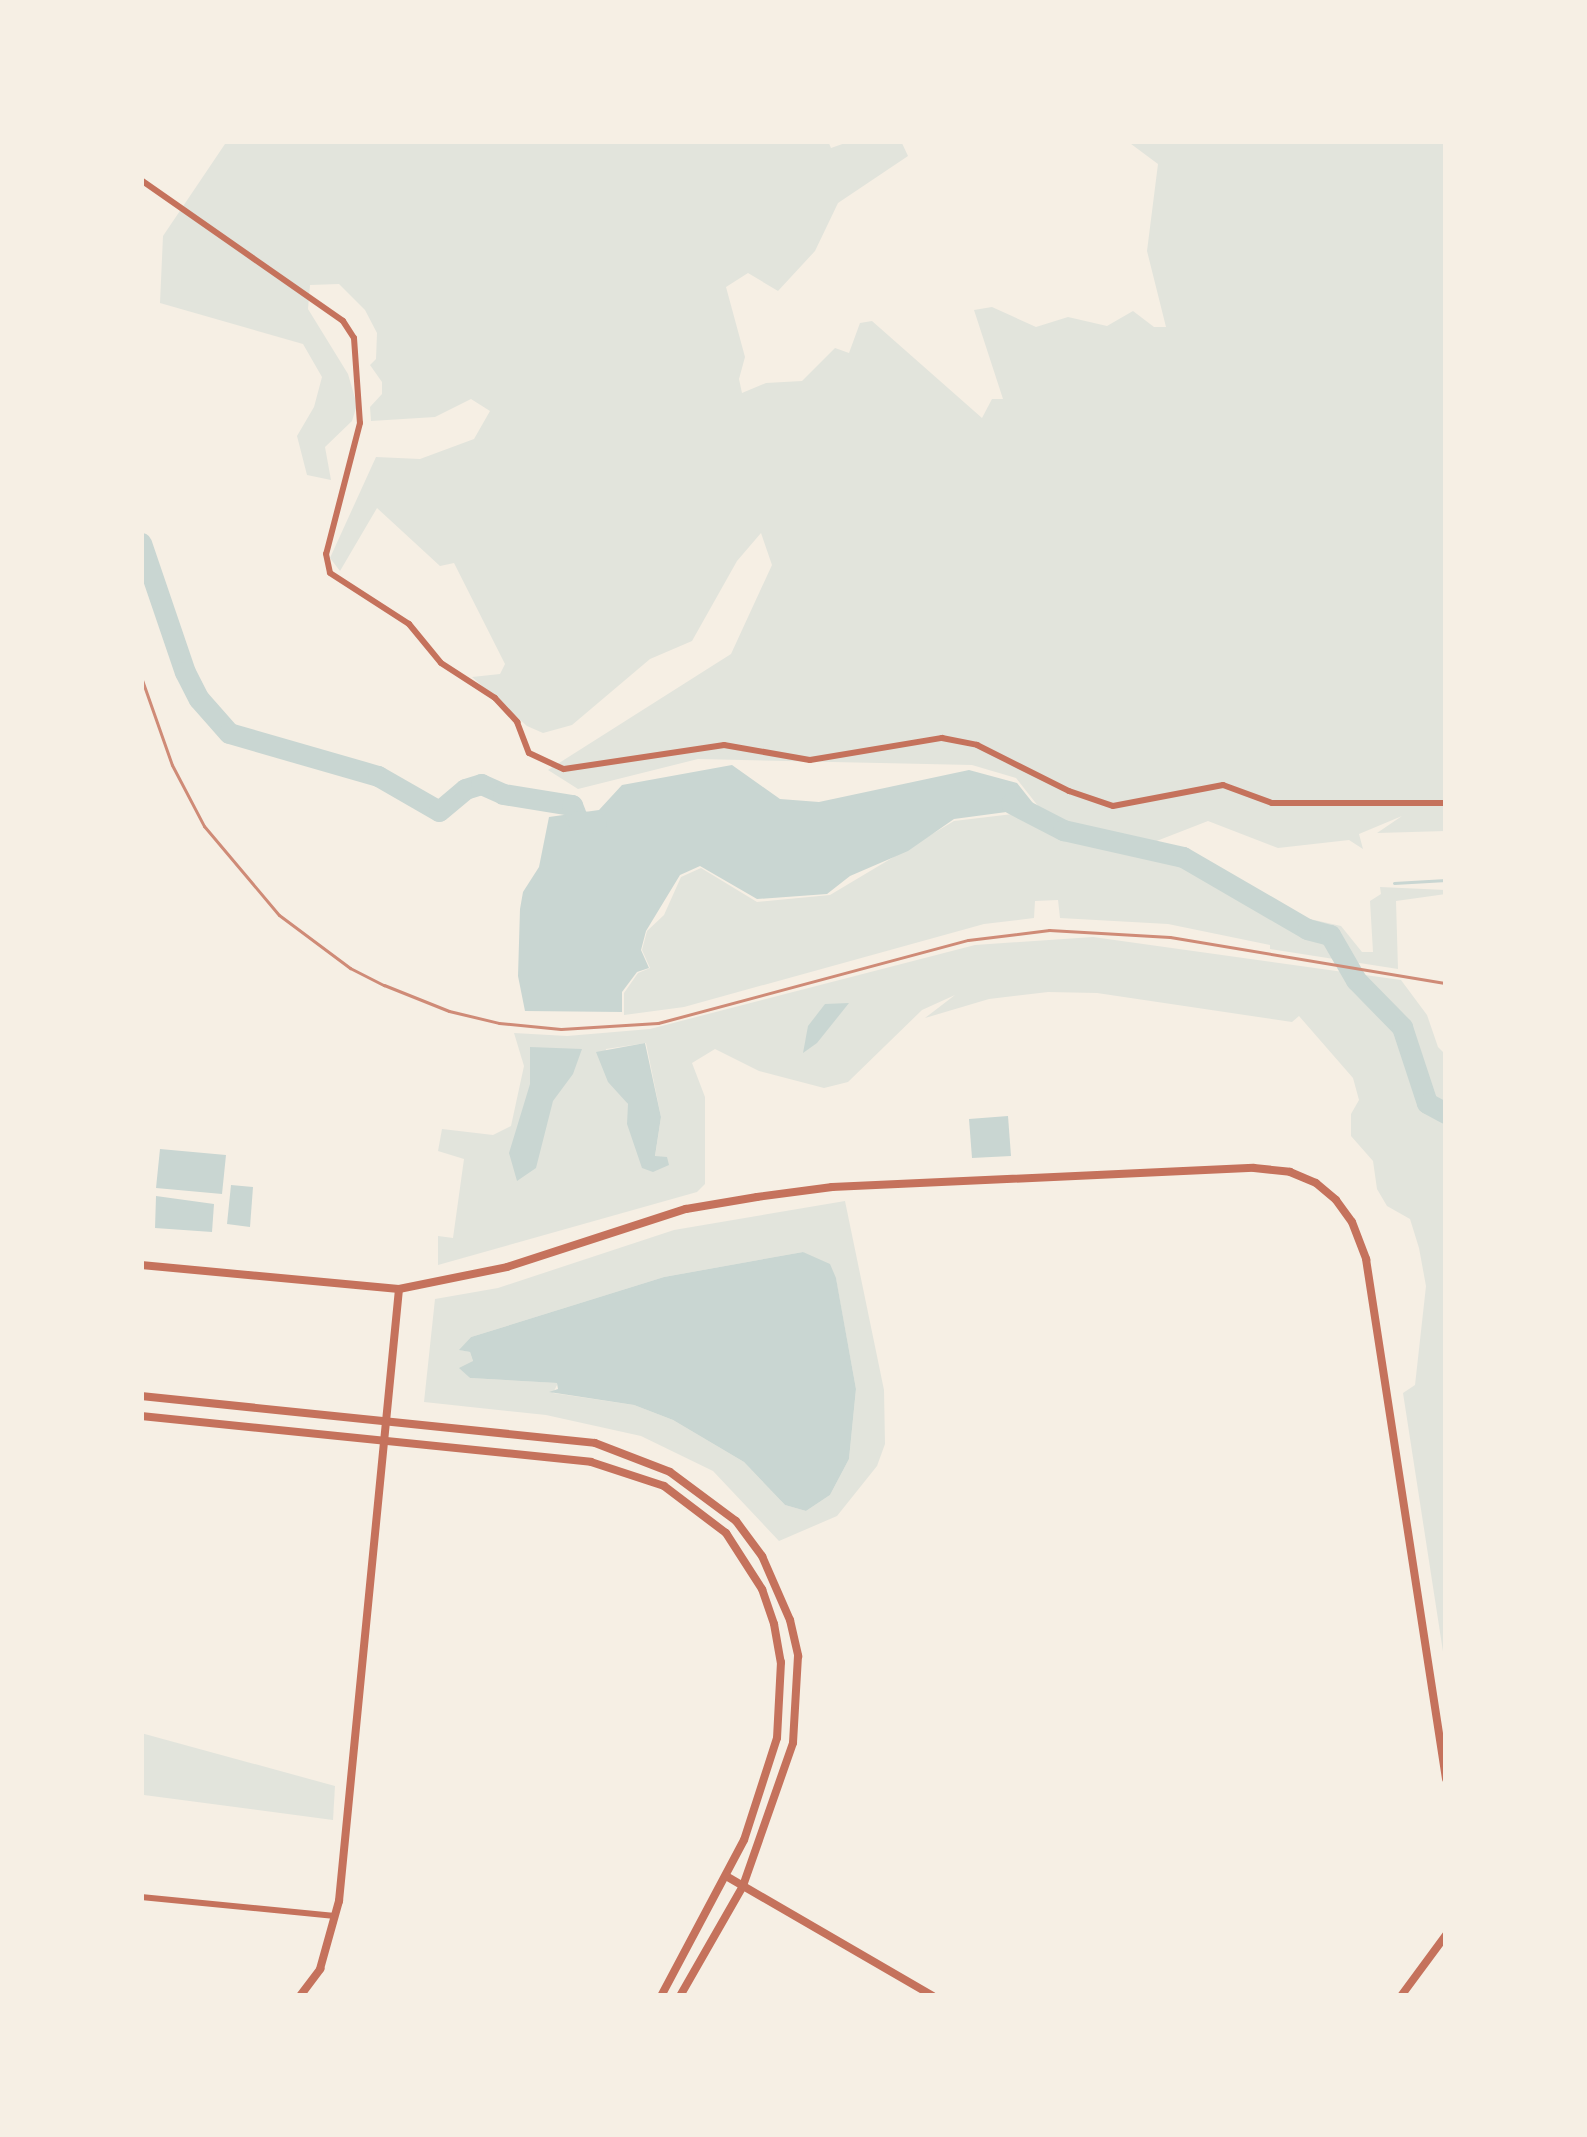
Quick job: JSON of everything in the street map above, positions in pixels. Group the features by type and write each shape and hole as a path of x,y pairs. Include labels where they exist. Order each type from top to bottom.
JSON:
{"street":[{"path":"141,180 343,321 354,338 360,423 326,554 331,573 410,624 441,663 495,698 518,722 529,753 564,770 724,745 810,760 942,738 977,745 1069,791 1113,806 1223,785 1272,803 1383,807 1446,803"},
{"path":"141,1264 399,1289 507,1267 686,1209 832,1187 1254,1168 1290,1172 1316,1183 1352,1222 1366,1259 1446,1779"},
{"path":"300,1996 320,1969 336,1916 399,1289"},
{"path":"141,1396 595,1443 670,1472 736,1522 778,1586 798,1657 793,1743 743,1886 680,1996"},
{"path":"141,1416 552,1454 664,1486 726,1533 762,1589 782,1661 782,1692 765,1781 726,1876 661,1996"},
{"path":"726,1876 932,1996"},
{"path":"141,1898 336,1916"},
{"path":"1401,1996 1446,1935"}],"shaded area":[{"path":"227,141 828,141 831,148 851,141 901,141 908,156 838,203 815,251 778,291 748,273 726,287 745,357 739,379 742,393 766,383 802,381 835,348 849,353 860,323 872,321 982,418 992,399 1003,399 974,310 992,307 1036,327 1068,317 1107,326 1133,311 1154,327 1166,327 1147,251 1158,164 1127,141 1446,141 1446,831 1377,833 1402,816 1359,834 1363,849 1349,840 1278,848 1208,821 1154,842 1281,921 1301,917 1341,926 1362,952 1373,952 1370,901 1381,894 1380,887 1446,890 1446,894 1396,901 1398,969 1270,949 1270,945 1168,924 1060,918 1058,900 1035,901 1034,918 984,924 684,1007 624,1015 624,993 638,973 650,968 642,950 647,931 664,915 681,877 701,868 757,902 830,895 954,821 1013,814 1036,826 1042,811 1016,778 972,765 698,759 578,789 548,770 731,654 772,565 761,533 737,561 692,641 650,659 572,725 543,733 527,726 472,677 500,674 505,664 454,563 440,566 377,508 340,571 330,558 376,457 420,459 474,439 490,411 471,399 435,417 371,421 370,407 382,394 382,382 370,365 376,359 377,333 365,310 339,284 310,285 308,309 348,374 357,405 352,421 325,447 331,480 307,475 297,436 314,407 322,377 303,344 160,303 163,236"},
{"path":"732,765 780,799 819,802 969,770 1017,783 1040,812 1034,823 1014,811 954,819 908,851 850,876 827,894 757,899 700,866 680,875 646,931 641,950 649,968 637,972 622,992 622,1012 525,1011 518,976 520,909 523,892 539,867 549,817 599,810 622,785"},
{"path":"1093,937 1401,980 1427,1015 1438,1047 1446,1055 1446,1671 1403,1393 1415,1385 1426,1286 1419,1248 1410,1219 1387,1206 1377,1189 1373,1161 1351,1136 1351,1114 1359,1100 1353,1078 1299,1016 1292,1022 1097,993 1048,992 989,999 925,1018 955,995 922,1010 848,1082 824,1088 759,1071 715,1049 692,1063 705,1097 705,1184 697,1192 438,1265 438,1236 453,1238 464,1159 438,1151 442,1129 493,1135 511,1126 524,1066 514,1033 567,1036 650,1029 975,945","holes":["646,1043 661,1117 655,1157 633,1138 628,1104 603,1067 606,1049"]},
{"path":"849,1003 803,1053 808,1026 825,1004"},
{"path":"645,1043 661,1117 655,1156 667,1157 669,1165 653,1172 642,1168 627,1124 628,1104 608,1082 596,1052"},
{"path":"530,1047 582,1049 573,1074 553,1101 536,1168 517,1181 509,1153 530,1084"},
{"path":"1008,1116 1011,1156 972,1158 969,1119"},
{"path":"160,1149 226,1155 222,1194 156,1188"},
{"path":"231,1185 253,1187 250,1227 227,1224"},
{"path":"156,1196 214,1204 212,1232 155,1228"},
{"path":"845,1201 884,1390 885,1444 877,1466 837,1516 779,1541 713,1471 641,1436 546,1415 424,1402 435,1299 498,1288 674,1230","holes":["803,1252 836,1279 856,1389 849,1459 830,1495 806,1511 785,1505 744,1462 673,1420 634,1405 553,1393 558,1383 470,1378 463,1370 473,1361 470,1352 460,1350 471,1337 664,1277"]},
{"path":"803,1252 830,1264 836,1278 856,1389 849,1459 830,1495 806,1511 785,1505 744,1462 673,1420 634,1405 549,1392 558,1389 557,1383 470,1378 459,1368 473,1361 470,1352 459,1350 471,1337 664,1277"},
{"path":"141,1733 335,1786 333,1820 144,1795"}],"waterway":[{"path":"141,543 185,672 199,699 229,733 378,776 439,811 465,789 481,784 503,794 572,805 578,821 596,823"},
{"path":"1011,803 1063,830 1183,857 1307,929 1330,935 1356,980 1402,1027 1427,1103 1446,1113"},
{"path":"1394,883 1446,880"}],"railway":[{"path":"141,677 172,765 204,826 279,915 350,968 384,985 449,1011 499,1023 561,1029 658,1023 968,940 1049,930 1170,937 1446,983"}]}
